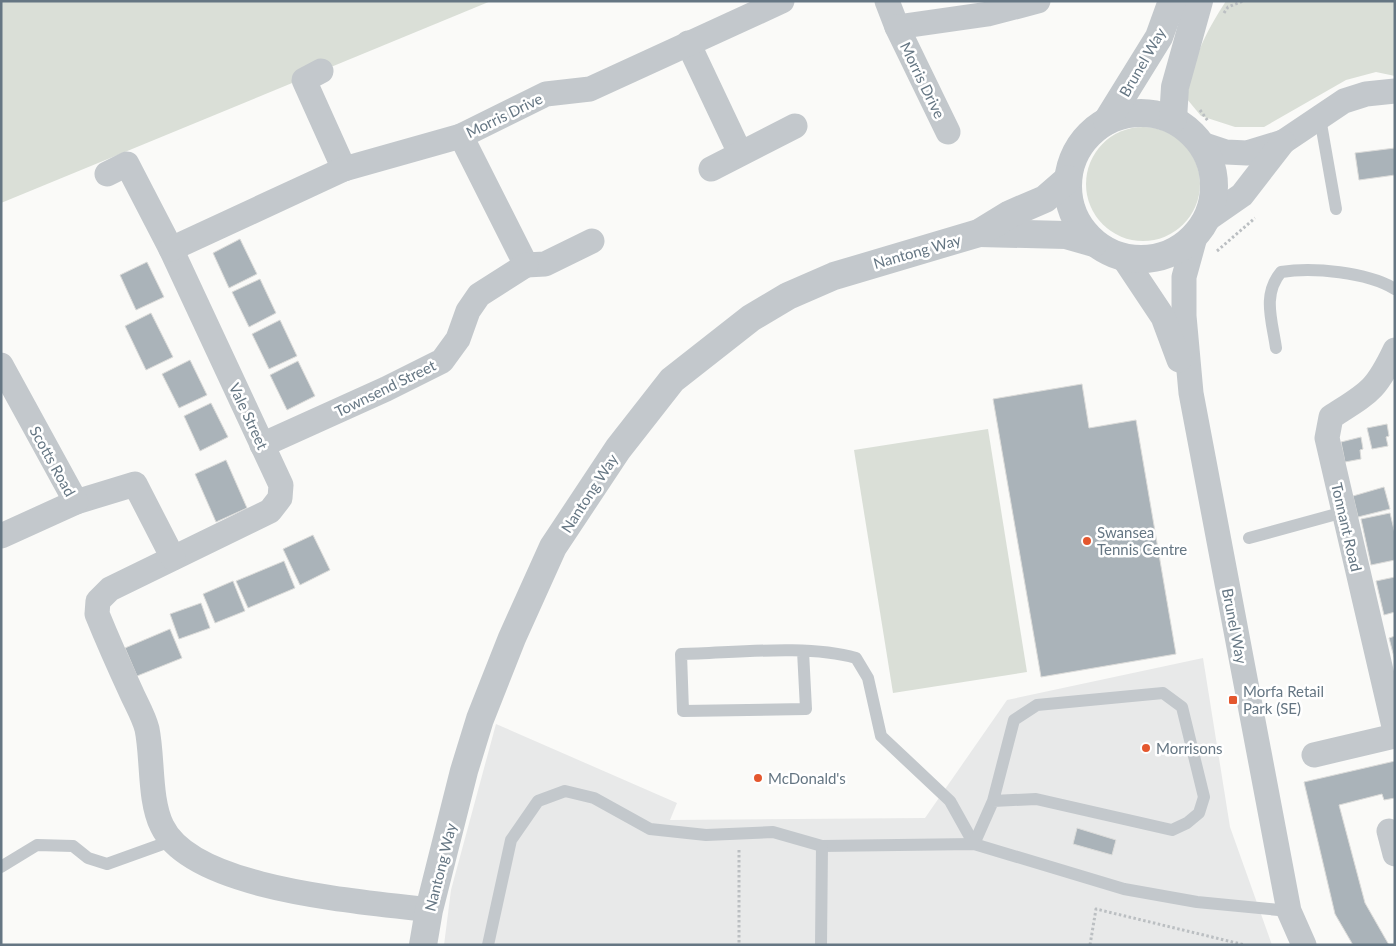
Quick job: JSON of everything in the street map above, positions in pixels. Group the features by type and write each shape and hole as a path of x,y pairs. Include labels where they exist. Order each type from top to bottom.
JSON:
{"street":[{"name":"Morris Drive","path":"887,1 897,27 948,132"},
{"name":"Morris Drive","path":"897,27 988,14 1038,1"},
{"name":"Brunel Way","path":"1107,120 1159,37 1172,1"},
{"name":"Brunel Way","path":"1173,119 1175,87 1199,1"},
{"name":"Morris Drive","path":"171,249 344,169 461,136 546,94 590,89 773,3"},
{"path":"688,42 740,153"},
{"path":"321,71 304,80 344,169"},
{"path":"1283,142 1242,195 1179,250 1160,257 1137,260 1114,254 1094,243 1079,225 1070,204 1068,179 1074,156 1088,135 1107,120 1128,114 1150,113 1173,119 1188,129 1209,134 1226,152 1247,153 1283,142 1344,101 1366,94 1395,91"},
{"path":"711,169 795,126"},
{"path":"1201,229 1213,202 1215,182 1209,134"},
{"path":"461,136 526,265"},
{"name":"Vale Street","path":"107,174 128,164 171,249 281,485 280,498 270,511 110,589 98,601 100,622 146,727 152,780 161,825 171,841"},
{"name":"Nantong Way","path":"423,945 429,910 464,771 480,719 512,638 553,547 618,449 672,380 751,318 788,296 834,276 979,233 1010,214 1046,199 1068,179"},
{"name":"Brunel Way","path":"1201,229 1184,277 1184,316 1191,393 1289,911 1304,945"},
{"name":"Nantong Way","path":"979,233 1066,236 1094,243"},
{"name":"Townsend Street","path":"262,445 386,389 442,361 458,339 468,311 479,295 526,265 545,264 592,241"},
{"name":"Brunel Way","path":"1122,256 1163,317 1191,393"},
{"name":"Tonnant Road","path":"1395,350 1378,383 1364,397 1330,418 1327,438 1395,730"},
{"name":"Scotts Road","path":"1,365 76,502 135,484 173,558"},
{"path":"1,536 76,502"},
{"path":"1314,756 1395,736"},
{"path":"171,841 190,857 223,873 294,891 429,910"}],"lane":[{"path":"1320,118 1336,209"},
{"path":"1276,348 1269,302 1272,283 1281,272 1297,269 1356,275 1395,289"},
{"path":"1249,538 1344,512"},
{"path":"803,651 806,709 683,712 681,654 803,651 833,651 856,658 868,678 880,736 950,801 974,844"},
{"path":"974,844 993,801 1014,720 1037,705 1163,692 1182,707 1204,797 1199,813 1187,823 1172,830 1036,799 993,801"},
{"path":"488,945 511,840 538,801 565,791 594,798 650,829 706,836 773,832 822,846 974,844 1124,889 1197,902 1289,911"},
{"path":"1,867 37,845 73,846 88,858 107,864 171,841"},
{"path":"821,945 822,846"}],"path":[{"path":"1223,15 1228,7 1243,1"},
{"path":"1199,108 1208,122 1209,134"},
{"path":"1214,258 1218,250 1256,218 1250,184"},
{"path":"738,834 739,945"},
{"path":"1090,945 1096,909 1245,945"}],"shaded area":[{"path":"1,1 491,1 1,203"},
{"path":"1226,1 1395,1 1395,76 1376,72 1346,80 1264,127 1235,127 1201,116 1187,99 1189,84 1200,47"},
{"path":"1143,127 1165,131 1183,144 1196,162 1200,184 1196,206 1183,224 1165,237 1143,241 1121,237 1103,224 1090,206 1086,184 1090,162 1103,144 1121,131"},
{"path":"988,429 1027,672 893,693 854,450"},
{"path":"1203,658 1230,827 1272,945 444,945 451,890 496,724 677,803 670,820 925,818 1007,700"}],"building":[{"path":"1395,148 1395,175 1359,180 1355,153"},
{"path":"240,239 257,274 229,288 213,253"},
{"path":"147,262 164,297 136,310 120,275"},
{"path":"260,279 276,313 249,327 232,292"},
{"path":"151,313 173,357 146,370 125,326"},
{"path":"280,320 297,356 269,369 252,334"},
{"path":"190,360 207,395 179,408 162,374"},
{"path":"298,361 315,396 287,410 270,375"},
{"name":"Swansea Tennis Centre","path":"1082,384 1089,428 1136,420 1176,654 1041,677 993,399"},
{"path":"211,403 228,437 200,451 184,416"},
{"path":"1387,424 1389,436 1386,437 1388,446 1372,449 1367,428"},
{"path":"1361,437 1363,449 1360,450 1361,459 1345,462 1341,442"},
{"path":"226,460 247,508 216,522 195,474"},
{"path":"1384,487 1390,509 1358,517 1353,496"},
{"path":"1390,513 1395,534 1395,560 1371,565 1361,519"},
{"path":"313,535 330,570 300,585 283,549"},
{"path":"284,561 295,588 248,608 236,581"},
{"path":"1395,577 1395,612 1384,615 1376,581"},
{"path":"233,581 245,611 215,623 203,594"},
{"path":"201,603 210,628 179,639 170,614"},
{"path":"170,629 182,658 137,676 125,648"},
{"path":"1395,636 1395,661 1389,638"},
{"path":"1395,761 1395,798 1384,800 1382,794 1339,805 1365,903 1389,945 1353,945 1335,914 1304,782"},
{"path":"1077,828 1116,840 1112,855 1073,844"}],"place":[{"name":"Swansea Tennis Centre","path":"1087,541"},
{"name":"Morfa Retail Park (SE)","path":"1233,700"},
{"name":"Morrisons","path":"1146,748"},
{"name":"McDonald's","path":"758,778"}]}
